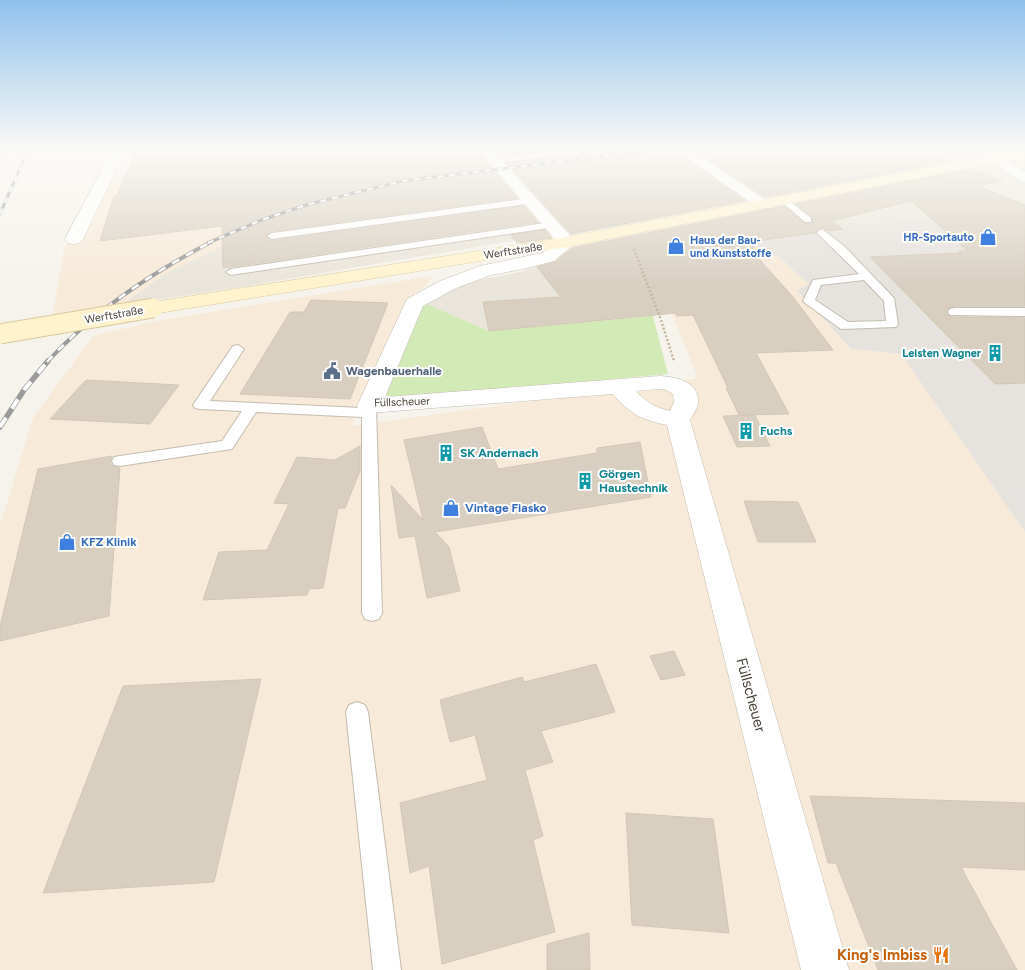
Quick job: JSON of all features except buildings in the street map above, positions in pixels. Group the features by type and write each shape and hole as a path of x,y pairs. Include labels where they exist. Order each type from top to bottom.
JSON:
{"street":[{"path":"74,239 96,195"},
{"path":"526,195 567,242"},
{"path":"750,195 765,205"},
{"name":"Werftstraße","path":"0,334 567,242 815,195"},
{"name":"Füllscheuer","path":"567,242 548,257 523,264 487,270 447,285 414,303 369,410 668,382 680,404 824,970"},
{"path":"619,387 634,404 652,415 680,404"}],"lane":[{"path":"272,236 531,201"},
{"path":"786,201 808,220"},
{"path":"232,272 552,225"},
{"path":"822,232 867,276 890,300 892,324 845,326 809,301 817,282 867,276"},
{"path":"954,312 1025,312"},
{"path":"238,349 200,405 369,410 372,613"},
{"path":"120,462 227,445 252,408"},
{"path":"357,712 387,970"}],"path":[{"path":"627,231 661,320 680,404"}],"shaded area":[{"path":"93,195 282,195 224,245 166,273 122,305 53,315 64,248"},
{"path":"316,195 1025,195 1025,220 841,223 813,208 763,198 235,288 122,305 166,273"},
{"path":"813,208 841,223 1025,220 1025,532 901,354 851,349 797,290 809,284 778,256 767,256 737,222"},
{"path":"737,222 810,284 797,289 851,349 901,354 1025,532 1025,970 0,970 0,525 33,418 93,336 156,321 433,276 426,286 415,293 351,426 698,378 647,252"},
{"path":"624,242 653,316 489,331 424,303 462,283 520,272 551,260 563,253"},
{"path":"1006,486 1025,487 1025,516"}],"green space":[{"path":"424,303 489,331 653,316 668,374 381,400"}],"railway":[{"path":"0,214 8,195"},
{"path":"208,243 259,221 306,205 345,195"},
{"path":"48,361 103,310 166,267 211,242"},
{"path":"0,427 24,390 48,361"}],"place":[{"name":"HR-Sportauto","path":"988,237"},
{"name":"Haus der Bau- und Kunststoffe","path":"676,246"},
{"name":"Leisten Wagner","path":"995,353"},
{"name":"Wagenbauerhalle","path":"332,371"},
{"name":"Fuchs","path":"746,431"},
{"name":"SK Andernach","path":"446,453"},
{"name":"Görgen Haustechnik","path":"585,481"},
{"name":"Vintage Fiasko","path":"451,508"},
{"name":"KFZ Klinik","path":"67,542"},
{"name":"King's Imbiss","path":"941,955"}]}
